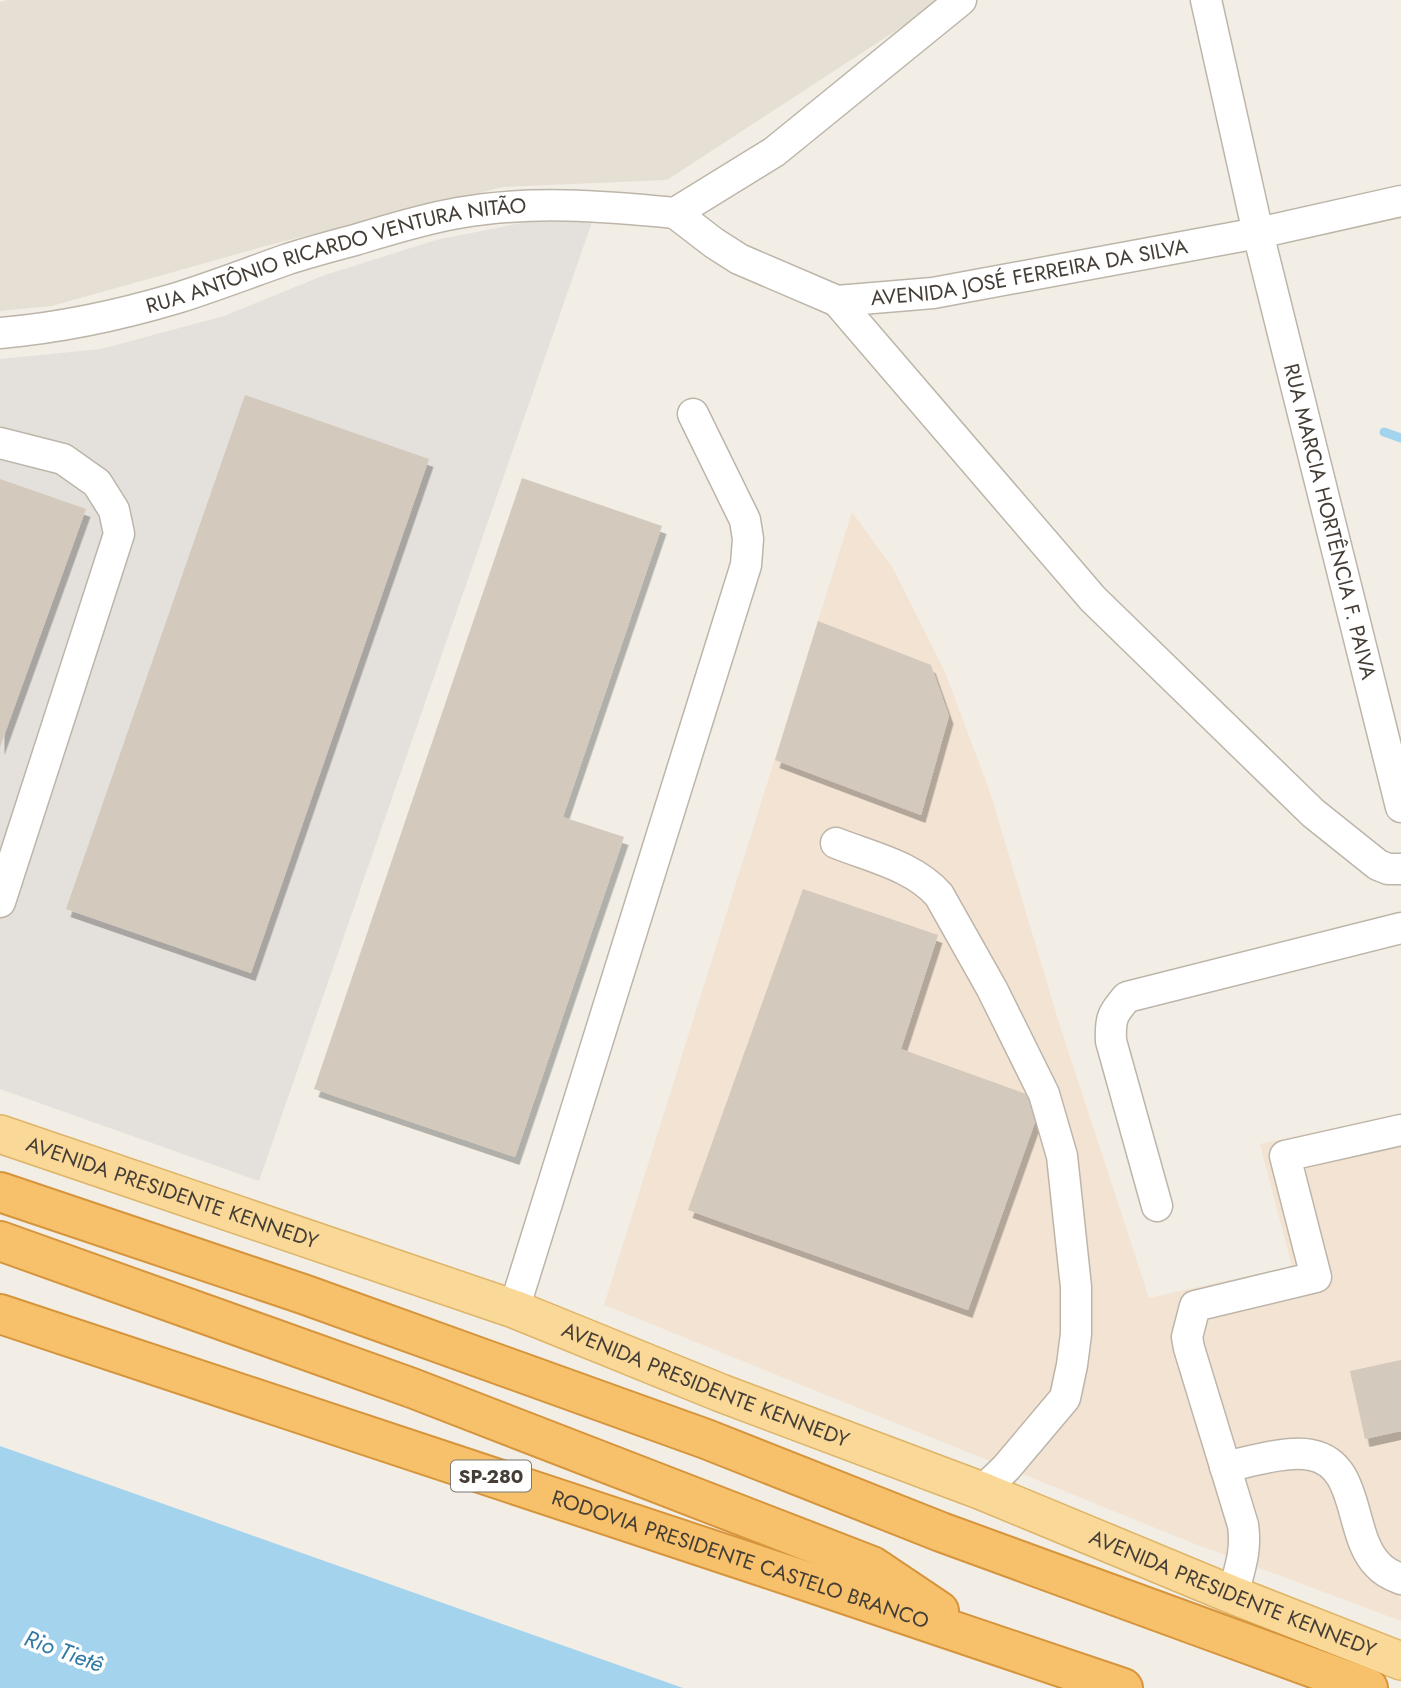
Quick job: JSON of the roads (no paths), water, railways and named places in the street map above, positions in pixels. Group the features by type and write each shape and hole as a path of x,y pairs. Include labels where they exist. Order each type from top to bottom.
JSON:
{"highway":[{"path":"0,1192 303,1294 680,1430 952,1536 1368,1688"},
{"path":"0,1241 412,1388 872,1566 981,1639"},
{"name":"RODOVIA PRESIDENTE CASTELO BRANCO","path":"0,1314 1123,1688"}],"main road":[{"name":"AVENIDA PRESIDENTE KENNEDY","path":"0,1134 514,1309 721,1393 982,1491 1401,1661"}],"street":[{"path":"676,213 774,152 961,0"},
{"name":"RUA MARCIA HORTÊNCIA F. PAIVA","path":"1206,0 1258,233 1401,807"},
{"name":"AVENIDA JOSÉ FERREIRA DA SILVA","path":"676,213 739,259 837,301 933,293 1258,233 1401,201"},
{"name":"RUA ANTÔNIO RICARDO VENTURA NITÃO","path":"0,333 29,331 111,315 164,301 304,254 457,213 505,207 558,205 676,213"},
{"path":"837,301 1093,599 1313,813 1378,865 1400,873"},
{"path":"514,1309 746,565 748,539 745,520 693,414"},
{"path":"0,443 63,458 97,483 114,510 119,534 0,902"},
{"path":"836,843 913,874 939,895 992,989 1044,1094 1062,1156 1076,1287 1076,1334 1065,1398 1006,1468 982,1491"},
{"path":"1157,1206 1111,1041 1110,1023 1127,997 1401,929"},
{"path":"1233,1595 1246,1541 1189,1348 1187,1337 1195,1306 1315,1277 1285,1156 1401,1130"},
{"path":"1226,1467 1277,1456 1309,1454 1325,1459 1341,1472 1368,1552 1377,1565 1401,1579"}],"water":[{"name":"Rio Tietê","path":"0,1446 683,1688 0,1688"}],"waterway":[{"path":"1384,432 1401,438"}]}
